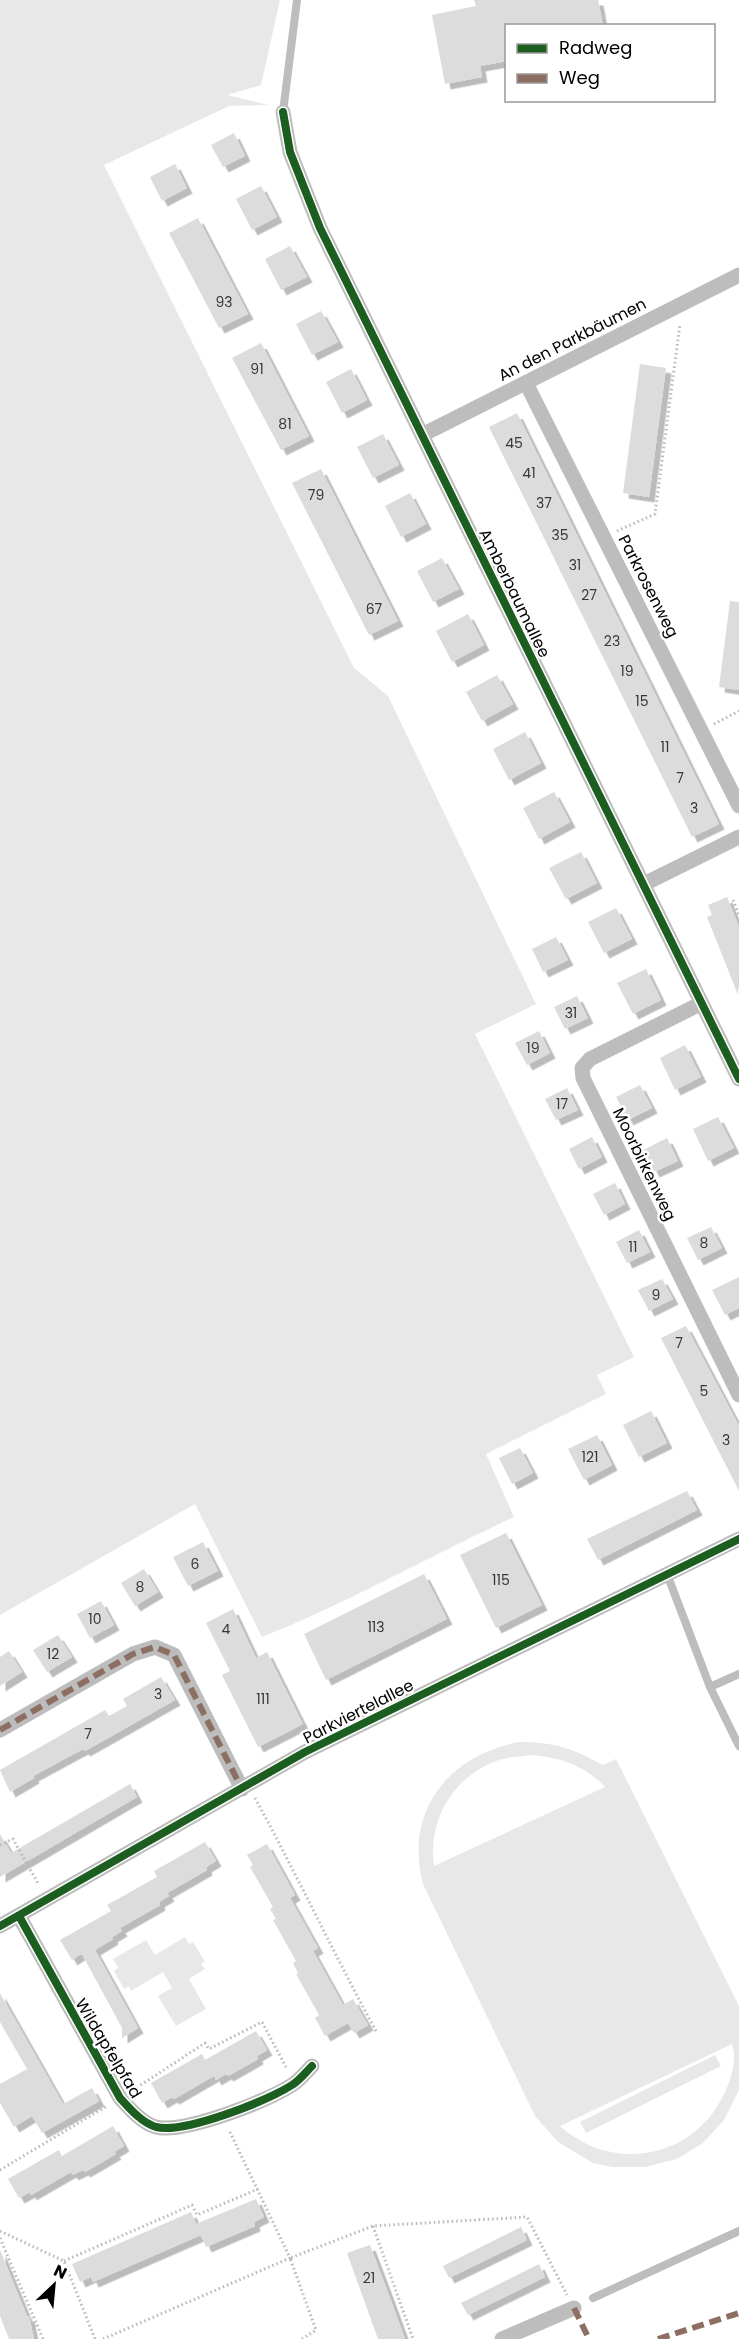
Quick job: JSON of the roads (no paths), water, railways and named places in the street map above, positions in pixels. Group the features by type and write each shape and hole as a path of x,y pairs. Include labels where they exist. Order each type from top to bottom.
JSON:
{"street":[{"name":"Amberbaumallee","path":"283,112 290,152 320,228 644,884 700,1004 739,1078"},
{"name":"An den Parkbäumen","path":"422,435 739,275"},
{"name":"Parkrosenweg","path":"526,383 739,806"},
{"path":"644,884 739,837"},
{"name":"Moorbirkenweg","path":"700,1004 590,1059 582,1068 583,1078 739,1395"},
{"name":"Parkviertelallee","path":"0,1926 305,1752 739,1539"},
{"path":"0,1730 133,1654 154,1647 174,1655 245,1787"},
{"name":"Wildapfelpfad","path":"19,1916 120,2098 130,2110 154,2126 178,2127 208,2121 293,2085 312,2066"},
{"path":"502,2339 574,2308"}],"lane":[{"path":"283,112 297,0"},
{"path":"667,1573 710,1687 739,1746"},
{"path":"710,1687 739,1674"},
{"path":"593,2298 739,2231"}]}
